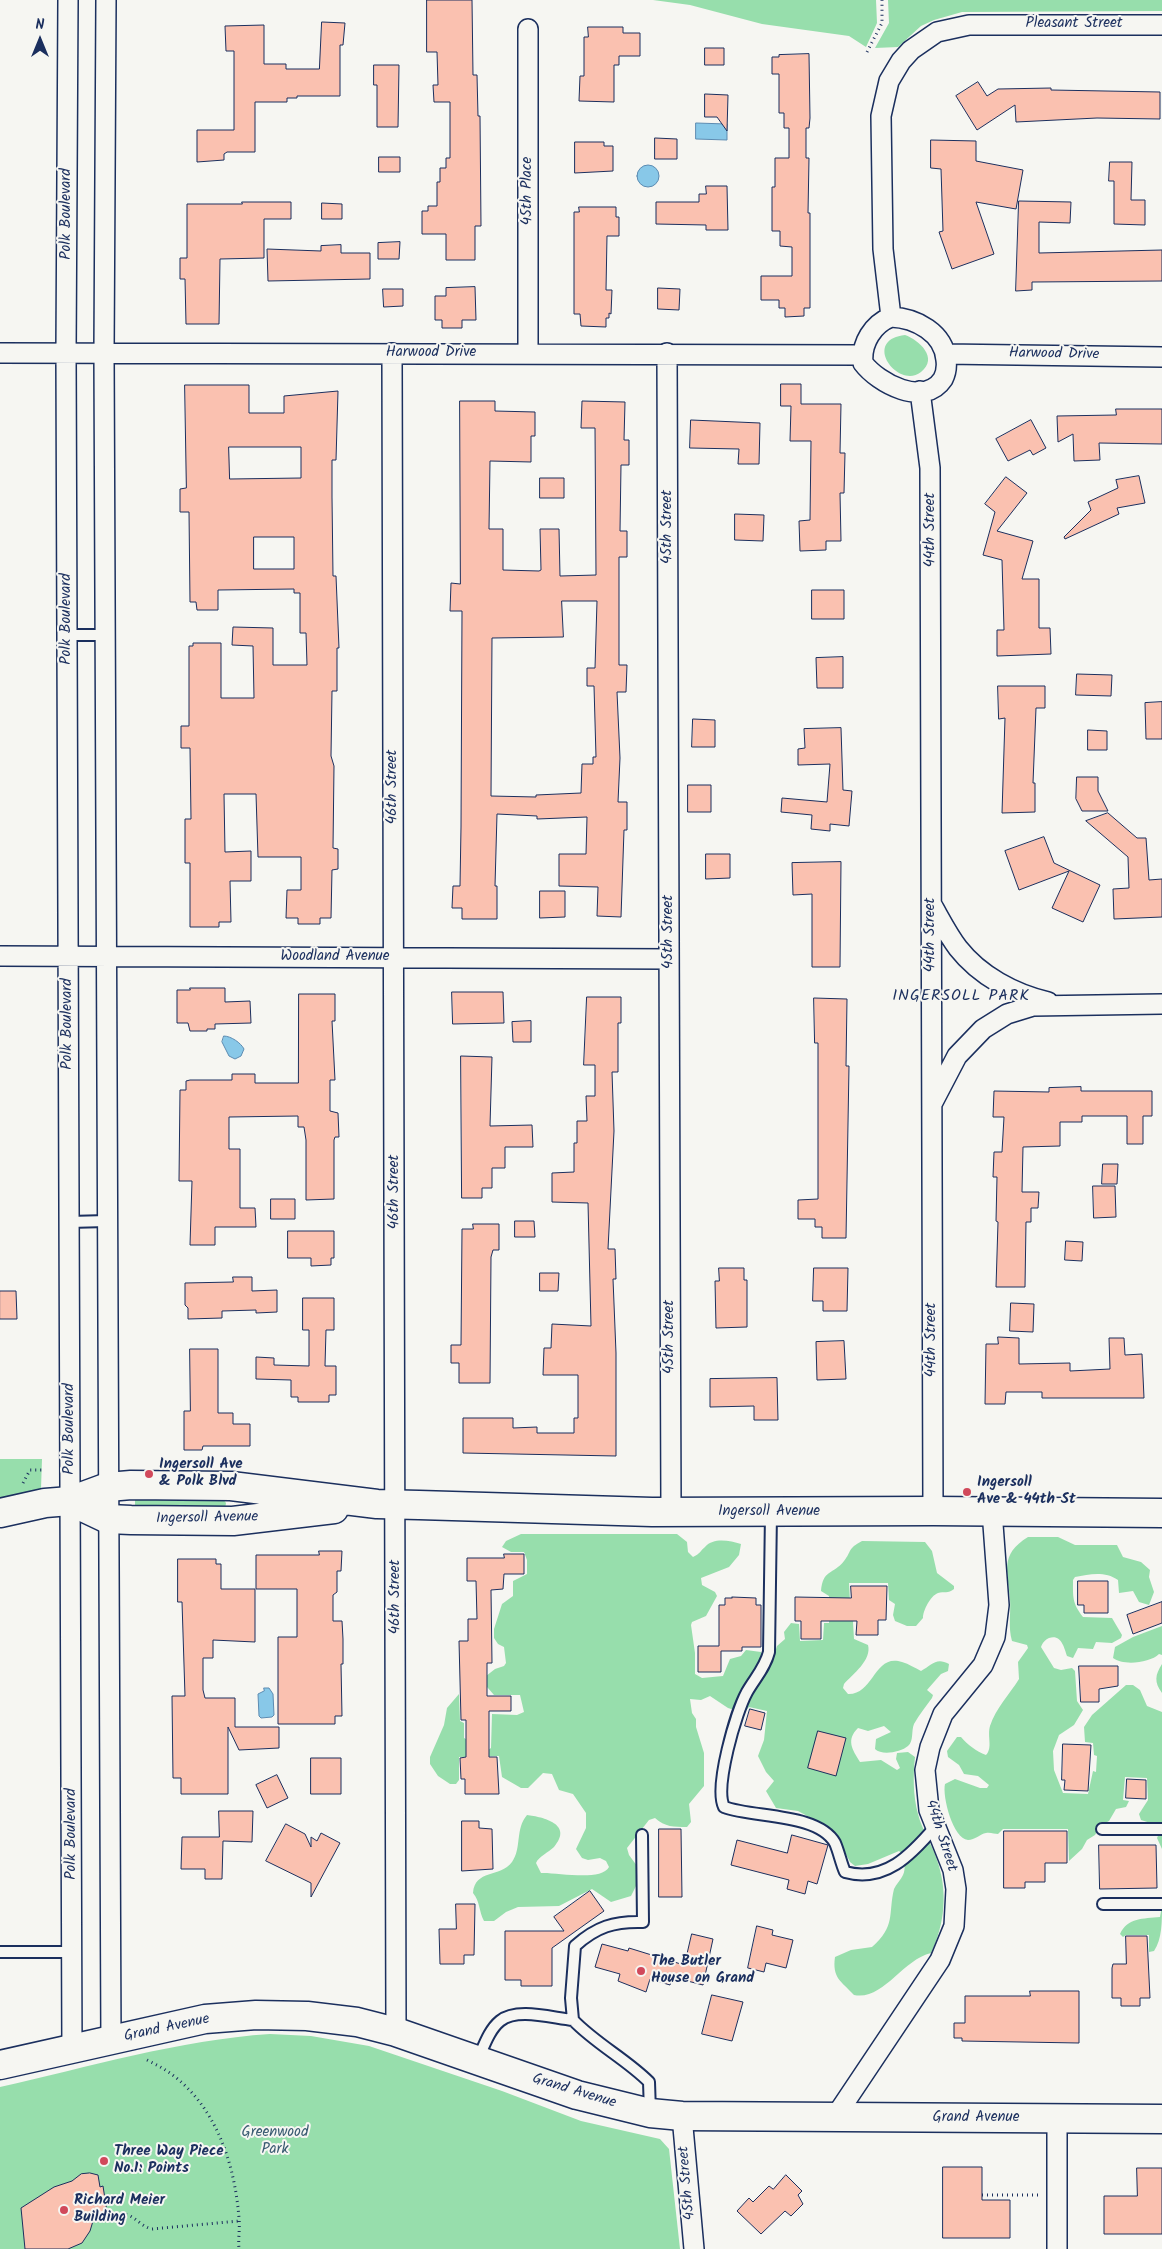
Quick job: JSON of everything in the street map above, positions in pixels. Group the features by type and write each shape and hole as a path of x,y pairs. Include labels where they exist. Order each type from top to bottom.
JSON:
{"main road":[{"name":"Ingersoll Avenue","path":"0,1514 45,1503 70,1502 108,1487 131,1485 231,1486 386,1504 671,1512 992,1511 1162,1513"},
{"name":"Ingersoll Avenue","path":"70,1502 108,1519 233,1521 386,1504"},
{"name":"Grand Avenue","path":"0,2065 205,2020 256,2015 307,2016 357,2022 396,2032 577,2094 650,2113 682,2116 1162,2119"}],"street":[{"name":"Polk Boulevard","path":"68,0 66,353 72,2049"},
{"path":"106,0 104,353 111,2040"},
{"name":"Pleasant Street","path":"891,317 882,218 881,116 889,81 901,61 922,40 951,28 986,24 1162,25"},
{"name":"45th Place","path":"528,29 528,353"},
{"path":"891,317 915,322 936,336 944,347 945,354 947,368 942,380 928,389 910,392 890,384 870,372 864,363 862,355 872,331 880,321 891,317"},
{"name":"Harwood Drive","path":"0,353 667,353 862,355"},
{"name":"46th Street","path":"392,353 393,957 386,1504 396,2032"},
{"name":"45th Street","path":"667,353 671,1512"},
{"name":"Harwood Drive","path":"945,354 1162,356"},
{"name":"44th Street","path":"920,391 930,468 933,1511"},
{"path":"931,904 958,948 984,972 1011,991 1062,1005"},
{"name":"Woodland Avenue","path":"0,956 669,959"},
{"path":"932,1105 957,1056 983,1029 1007,1014 1033,1006 1162,1004"},
{"name":"44th Street","path":"835,2117 940,1960 951,1938 956,1914 956,1889 948,1854 929,1810 926,1782 930,1747 943,1714 983,1665 992,1649 998,1624 999,1605 992,1511"},
{"name":"45th Street","path":"682,2116 694,2249"},
{"path":"1057,2118 1058,2249"}],"lane":[{"path":"67,635 105,635"},
{"path":"69,1222 107,1222"},
{"path":"771,1512 770,1652 766,1665 746,1693 740,1708 721,1785 721,1801 724,1807 804,1822 824,1832 835,1843 845,1872 857,1876 872,1873 899,1863 911,1856 935,1827"},
{"path":"1102,1829 1162,1829"},
{"path":"573,2020 571,1998 575,1946 589,1933 609,1923 643,1922 642,1834"},
{"path":"1104,1904 1162,1904"},
{"path":"0,1952 73,1952"},
{"path":"478,2060 499,2021 510,2015 573,2020 589,2035 638,2071 649,2082 650,2113"}],"path":[{"path":"867,52 882,23 882,0"},
{"path":"21,1485 28,1477 30,1470 42,1470"},
{"path":"148,2060 170,2073 185,2086 217,2130 234,2178 239,2221 239,2249"},
{"path":"982,2195 1057,2195"},
{"path":"121,2214 132,2215 146,2228 152,2229 239,2221"}],"green space":[{"path":"653,0 876,0 877,23 866,47 849,36 762,24 690,5"},
{"path":"888,0 1162,0 1162,11 962,12 921,26 898,47 875,48 889,23"},
{"path":"905,335 921,345 928,355 926,367 921,372 912,376 903,375 894,370 885,354 886,345 892,339"},
{"path":"0,1459 42,1459 41,1489 35,1493 0,1502"},
{"path":"135,1498 223,1499 226,1503 225,1509 135,1512"},
{"path":"521,1534 677,1534 687,1542 688,1552 693,1557 713,1542 722,1541 741,1544 739,1555 729,1567 701,1578 702,1585 715,1592 717,1596 706,1616 692,1622 691,1625 695,1653 695,1674 702,1678 723,1676 730,1659 741,1656 746,1650 761,1652 761,1656 772,1662 777,1646 785,1639 784,1632 791,1623 799,1624 800,1641 823,1640 824,1623 829,1623 829,1596 821,1591 822,1584 826,1576 840,1565 857,1544 862,1541 925,1542 932,1551 937,1573 954,1586 954,1589 940,1592 932,1597 923,1618 916,1626 907,1626 895,1621 893,1615 895,1604 889,1600 888,1583 849,1583 850,1602 855,1616 853,1622 854,1639 868,1645 868,1651 865,1661 844,1684 843,1688 848,1694 857,1693 869,1682 879,1668 885,1663 893,1661 905,1663 921,1671 931,1664 941,1661 949,1664 948,1671 941,1674 927,1690 933,1695 932,1698 914,1724 911,1741 908,1746 892,1752 882,1752 875,1749 876,1739 891,1732 884,1726 868,1731 858,1728 854,1732 851,1741 860,1762 881,1760 897,1770 900,1768 896,1759 897,1753 908,1752 915,1757 914,1786 916,1807 937,1860 944,1895 942,1919 931,1953 911,1963 874,1992 864,1995 854,1995 838,1979 834,1964 835,1957 851,1950 872,1947 885,1933 890,1920 894,1889 904,1873 904,1855 899,1851 868,1864 855,1866 850,1862 837,1837 822,1824 798,1811 776,1808 766,1791 774,1781 766,1772 758,1756 764,1740 767,1711 749,1707 744,1713 728,1708 710,1696 701,1700 690,1699 692,1713 696,1719 696,1727 704,1753 704,1786 689,1804 691,1822 687,1827 678,1827 666,1825 655,1818 649,1820 627,1848 629,1855 640,1870 639,1880 631,1896 611,1902 592,1889 559,1906 518,1907 506,1912 494,1921 484,1921 477,1899 473,1893 475,1885 478,1880 507,1867 512,1862 517,1851 521,1826 527,1815 554,1823 560,1833 554,1847 539,1858 536,1863 541,1873 588,1875 604,1872 609,1867 606,1861 600,1858 588,1860 582,1858 576,1849 586,1828 586,1813 573,1794 559,1790 552,1774 543,1773 528,1788 521,1788 502,1777 499,1756 459,1757 459,1780 456,1784 450,1784 438,1776 430,1764 430,1757 444,1725 447,1708 459,1694 460,1721 464,1723 464,1738 488,1750 491,1748 492,1714 517,1715 524,1712 520,1695 494,1695 481,1680 506,1663 504,1647 498,1644 494,1638 494,1629 502,1604 513,1596 513,1581 527,1574 527,1560 524,1552 511,1552 502,1547 506,1541"},
{"path":"1028,1537 1058,1537 1075,1545 1117,1545 1123,1557 1141,1562 1150,1570 1149,1577 1154,1592 1149,1605 1139,1602 1133,1591 1119,1593 1118,1580 1108,1575 1086,1575 1075,1577 1073,1580 1074,1600 1083,1617 1112,1618 1122,1635 1121,1638 1112,1643 1096,1642 1093,1649 1078,1648 1073,1658 1067,1656 1061,1642 1056,1638 1053,1637 1043,1642 1041,1647 1054,1668 1061,1670 1072,1668 1075,1671 1077,1701 1083,1710 1074,1725 1059,1735 1053,1751 1054,1770 1063,1793 1088,1794 1093,1771 1096,1772 1097,1756 1094,1755 1093,1743 1085,1742 1084,1727 1092,1715 1126,1685 1133,1685 1140,1690 1147,1706 1162,1712 1162,1849 1157,1838 1161,1829 1160,1826 1141,1820 1139,1814 1148,1800 1147,1778 1125,1777 1123,1800 1129,1801 1126,1807 1116,1809 1109,1821 1101,1825 1095,1835 1087,1840 1082,1849 1069,1861 1068,1829 1003,1829 998,1834 986,1833 968,1840 958,1833 953,1825 945,1798 945,1784 955,1779 980,1788 987,1788 989,1785 978,1776 964,1774 959,1765 948,1757 947,1751 957,1737 961,1737 972,1748 986,1755 990,1745 990,1726 999,1707 1019,1679 1018,1662 1028,1648 1027,1645 1012,1641 1007,1564 1013,1550"},
{"path":"1162,1626 1162,1655 1159,1654 1149,1660 1130,1663 1113,1658 1115,1647 1133,1637"},
{"path":"1162,1664 1162,1693 1156,1679"},
{"path":"1162,1906 1160,1936 1154,1951 1149,1952 1149,1935 1126,1935 1123,1937 1120,1934 1127,1924 1137,1920 1160,1917"},
{"name":"Greenwood Park","path":"270,2034 311,2036 369,2046 502,2091 581,2121 660,2139 669,2149 680,2249 0,2249 0,2087 168,2048 236,2037"}],"water":[{"path":"696,123 727,124 727,140 696,139"},
{"path":"648,165 658,172 659,176 652,186 648,187 638,180 637,176 644,166"},
{"path":"224,1036 233,1039 243,1047 241,1056 235,1059 229,1056 222,1042"},
{"path":"264,1688 269,1688 273,1694 274,1715 261,1718 259,1716 258,1694 264,1691"}],"building":[{"path":"427,0 472,0 473,75 477,75 478,116 480,116 481,226 475,226 475,260 446,260 446,234 422,234 422,211 428,211 428,206 437,206 437,182 440,182 440,168 446,168 446,158 450,158 450,102 434,102 433,85 438,85 437,52 427,52"},
{"path":"322,22 345,23 343,45 340,45 340,96 297,96 297,98 287,98 287,102 255,102 255,152 227,152 224,154 224,160 197,162 197,130 234,130 234,51 226,51 225,26 264,25 264,64 286,64 286,69 319,69"},
{"path":"588,27 623,27 623,33 640,33 640,56 619,56 619,65 614,65 614,102 579,101 580,76 584,76 584,37 588,37"},
{"path":"705,48 724,48 724,65 705,65"},
{"path":"809,54 810,118 809,128 806,128 806,158 809,158 810,308 804,308 804,316 785,317 785,308 779,308 779,300 761,300 761,276 792,276 792,247 780,246 780,231 772,231 772,187 775,187 775,158 789,158 789,128 784,128 784,113 779,113 779,74 772,74 772,57"},
{"path":"374,65 399,65 398,127 377,127 377,85 374,85"},
{"path":"978,82 987,96 998,89 1051,88 1051,90 1160,92 1160,119 1097,118 1016,122 1015,105 977,130 956,96"},
{"path":"705,94 728,95 727,131 717,117 705,117"},
{"path":"655,138 677,139 677,159 655,159"},
{"path":"931,140 976,141 976,161 1023,170 1016,209 976,202 994,254 952,269 939,232 943,231 941,169 931,168"},
{"path":"575,142 604,142 604,146 613,146 613,171 575,173"},
{"path":"379,157 400,157 400,172 379,172"},
{"path":"1110,162 1132,162 1131,200 1145,200 1145,225 1114,224 1114,181 1109,181"},
{"path":"706,186 727,186 728,230 706,230 706,225 656,224 656,202 699,202 699,194 706,194"},
{"path":"1019,201 1071,202 1070,223 1039,222 1039,253 1162,250 1162,281 1032,282 1032,290 1016,291"},
{"path":"242,202 291,202 291,219 264,219 264,258 220,259 219,324 186,324 185,279 180,279 180,258 187,258 187,204 242,204"},
{"path":"322,203 342,204 342,219 322,219"},
{"path":"579,207 616,207 616,217 619,217 619,236 607,236 606,290 612,290 611,314 609,313 609,318 606,318 606,327 581,326 580,314 574,314 574,212 579,212"},
{"path":"400,242 399,259 378,259 378,243"},
{"path":"341,245 341,253 370,253 370,279 268,281 267,249 321,251 321,246"},
{"path":"475,287 476,320 462,320 462,328 442,328 442,320 435,320 435,296 446,296 446,288"},
{"path":"658,288 680,289 679,310 658,309"},
{"path":"383,289 403,289 403,306 384,307"},
{"path":"781,384 801,384 801,404 841,404 840,453 845,453 844,493 840,493 841,541 826,541 826,550 800,551 799,521 810,520 811,441 790,441 791,406 781,406"},
{"path":"185,385 249,385 249,413 284,413 284,396 338,391 336,460 332,460 332,497 333,576 336,576 339,648 337,648 337,691 332,691 331,756 334,766 333,848 338,849 338,869 332,870 331,918 320,918 320,924 298,924 298,918 286,918 287,890 301,890 301,857 258,857 256,794 224,794 225,852 251,851 251,881 230,881 231,922 219,922 219,927 190,927 190,863 185,863 185,819 191,819 190,748 181,748 181,726 189,726 189,646 193,646 193,643 221,643 221,698 254,698 253,646 232,645 233,627 273,628 273,665 307,665 306,633 300,633 300,593 294,593 294,589 218,590 218,610 197,610 196,602 190,602 189,512 180,512 180,489 186,488","holes":["229,447 301,447 301,478 230,479","254,537 294,537 294,569 254,569"]},
{"path":"460,401 495,401 495,411 535,412 535,436 531,436 531,462 490,461 489,529 503,529 503,570 539,571 541,570 540,529 559,529 560,576 596,575 595,428 581,428 582,401 625,402 624,440 629,440 629,465 621,465 620,531 627,531 627,557 619,557 619,665 627,665 626,692 617,692 620,758 618,802 627,802 627,830 624,830 621,917 597,916 598,887 559,886 559,854 586,854 587,817 537,819 537,816 497,814 495,886 497,886 497,919 462,919 462,908 452,908 453,886 460,886 462,611 450,611 451,583 460,584","holes":["562,601 597,601 595,668 587,668 587,686 594,686 596,757 593,757 593,764 582,764 581,793 536,795 536,797 491,796 492,638 563,637"]},
{"path":"1116,409 1162,409 1162,444 1099,443 1100,460 1074,461 1073,434 1058,442 1057,416 1116,415"},
{"path":"691,420 760,423 759,464 738,464 739,449 690,448"},
{"path":"1031,420 1046,448 1033,455 1030,450 1008,461 996,439"},
{"path":"1139,476 1145,503 1117,508 1119,514 1065,539 1064,537 1091,510 1088,502 1118,488 1116,480"},
{"path":"1006,477 1027,493 997,531 1033,541 1022,579 1039,579 1039,628 1050,628 1051,654 997,656 997,630 1004,630 1002,560 983,555 995,512 985,504"},
{"path":"540,478 564,478 564,498 540,498"},
{"path":"735,514 764,515 763,541 735,540"},
{"path":"812,590 844,590 844,619 812,619"},
{"path":"843,657 843,688 817,688 816,658"},
{"path":"1077,674 1112,675 1111,696 1076,695"},
{"path":"998,686 1045,686 1045,708 1036,708 1033,783 1035,783 1035,812 1002,813 1005,718 999,719"},
{"path":"1162,702 1162,739 1146,739 1145,703"},
{"path":"693,719 715,720 715,747 692,747"},
{"path":"841,728 843,790 852,791 849,826 830,824 830,831 811,829 812,815 781,812 782,798 827,802 830,764 798,765 798,749 805,748 804,729"},
{"path":"1088,730 1107,731 1107,750 1088,750"},
{"path":"1077,777 1098,777 1098,791 1108,811 1082,811 1076,799"},
{"path":"688,785 711,785 711,812 688,812"},
{"path":"1108,813 1137,838 1146,838 1149,880 1162,879 1162,917 1114,919 1113,889 1129,888 1128,857 1086,821"},
{"path":"1044,837 1054,863 1100,885 1083,922 1052,908 1069,871 1019,890 1005,851"},
{"path":"706,854 730,854 730,878 706,879"},
{"path":"841,862 840,967 812,967 812,894 793,895 792,863"},
{"path":"540,891 565,891 565,917 540,918"},
{"path":"190,988 225,988 225,1002 250,1001 251,1023 215,1024 215,1029 190,1031 188,1023 177,1023 177,990 190,990"},
{"path":"452,992 503,992 504,1023 453,1024"},
{"path":"299,994 335,994 335,1021 332,1021 335,1080 330,1080 330,1111 338,1113 339,1137 335,1137 334,1140 334,1199 306,1200 306,1140 304,1127 298,1127 298,1116 229,1117 229,1149 240,1149 240,1208 255,1208 256,1227 215,1227 215,1245 190,1245 192,1181 179,1181 180,1090 186,1090 186,1081 232,1080 232,1074 255,1074 255,1083 298,1083"},
{"path":"587,997 621,997 621,1023 618,1023 618,1072 612,1072 614,1131 608,1249 615,1249 616,1279 613,1279 616,1353 616,1456 463,1453 463,1418 513,1418 513,1428 537,1427 537,1433 574,1433 574,1418 578,1418 578,1375 543,1375 544,1348 551,1348 552,1324 591,1326 588,1203 552,1202 552,1173 574,1172 574,1143 577,1143 577,1121 587,1121 586,1096 595,1096 595,1065 584,1065"},
{"path":"814,998 847,999 846,1066 849,1066 846,1238 822,1238 822,1227 815,1227 815,1219 798,1219 798,1200 818,1199 818,1043 815,1043"},
{"path":"531,1021 531,1042 513,1042 512,1022"},
{"path":"461,1056 492,1057 490,1126 532,1125 533,1147 505,1147 505,1168 492,1168 492,1188 482,1188 482,1198 462,1198"},
{"path":"1081,1087 1081,1091 1152,1091 1152,1116 1143,1116 1143,1144 1127,1144 1127,1116 1082,1116 1082,1122 1060,1122 1060,1146 1023,1147 1022,1192 1039,1192 1038,1208 1031,1208 1031,1222 1026,1222 1025,1287 996,1287 998,1222 996,1221 997,1177 993,1177 994,1152 1002,1152 1004,1117 993,1117 994,1091 1049,1092 1049,1088"},
{"path":"1103,1164 1118,1164 1117,1184 1102,1184"},
{"path":"1093,1186 1115,1186 1116,1217 1094,1218"},
{"path":"271,1199 295,1199 295,1219 271,1219"},
{"path":"515,1221 534,1221 535,1237 515,1237"},
{"path":"473,1224 499,1224 499,1250 493,1250 491,1257 490,1383 459,1383 459,1363 451,1363 451,1345 461,1345 462,1229 473,1229"},
{"path":"288,1231 334,1231 334,1258 331,1258 331,1265 311,1266 311,1258 288,1258"},
{"path":"1066,1241 1083,1242 1082,1261 1065,1260"},
{"path":"719,1268 744,1268 744,1280 747,1280 747,1327 716,1328 715,1281 719,1281"},
{"path":"814,1268 848,1268 847,1311 823,1311 823,1301 813,1301"},
{"path":"540,1273 559,1273 558,1291 540,1291"},
{"path":"233,1277 252,1277 252,1291 277,1290 277,1312 256,1313 256,1310 222,1311 222,1318 188,1319 188,1308 185,1305 185,1283 233,1282"},
{"path":"0,1291 16,1291 17,1319 0,1319"},
{"path":"303,1298 334,1298 334,1330 326,1330 325,1366 336,1366 336,1395 329,1395 329,1402 298,1402 298,1397 291,1397 291,1380 256,1379 256,1357 274,1358 274,1365 309,1366 309,1330 303,1330"},
{"path":"1011,1303 1034,1304 1033,1332 1010,1331"},
{"path":"998,1337 1019,1338 1019,1364 1070,1363 1070,1371 1110,1369 1109,1338 1124,1338 1125,1355 1142,1354 1144,1398 1042,1398 1042,1392 1006,1392 1005,1404 985,1404 986,1344 998,1344"},
{"path":"844,1341 846,1379 817,1380 816,1342"},
{"path":"190,1349 218,1349 218,1413 233,1413 233,1424 250,1424 250,1446 203,1446 202,1450 184,1450 184,1411 190,1411"},
{"path":"777,1378 778,1420 754,1420 754,1406 710,1407 710,1379"},
{"path":"319,1551 342,1551 341,1571 337,1571 337,1592 333,1595 333,1621 342,1621 342,1716 335,1716 335,1724 278,1724 278,1637 297,1637 297,1589 256,1589 256,1555 319,1555"},
{"path":"504,1554 524,1554 524,1574 504,1574 503,1589 491,1590 492,1663 487,1663 487,1696 511,1696 511,1711 489,1711 489,1757 497,1757 499,1794 465,1794 465,1779 461,1779 460,1758 466,1757 466,1720 461,1720 459,1641 468,1641 468,1619 477,1619 476,1581 467,1581 467,1558 504,1558"},
{"path":"178,1559 216,1559 216,1564 221,1564 221,1589 255,1589 255,1642 213,1640 213,1658 203,1658 203,1690 205,1698 235,1698 235,1727 279,1727 279,1748 239,1750 228,1727 228,1794 181,1794 181,1778 173,1778 172,1696 185,1696 182,1602 178,1602"},
{"path":"1078,1581 1108,1581 1108,1613 1084,1613 1084,1605 1078,1605"},
{"path":"851,1586 887,1586 886,1620 878,1620 878,1635 856,1635 857,1621 821,1621 821,1639 801,1639 801,1621 795,1621 795,1597 851,1598"},
{"path":"725,1598 756,1598 756,1605 761,1605 761,1647 742,1647 742,1651 721,1651 721,1672 698,1672 698,1646 719,1646 719,1605 725,1605"},
{"path":"1162,1602 1162,1623 1133,1634 1127,1615"},
{"path":"1079,1666 1118,1666 1118,1686 1099,1689 1099,1702 1081,1702"},
{"path":"750,1709 765,1713 761,1730 745,1726"},
{"path":"818,1731 846,1738 836,1776 808,1768"},
{"path":"1063,1744 1091,1745 1088,1791 1064,1790 1065,1780 1062,1780"},
{"path":"311,1758 341,1758 341,1794 311,1794"},
{"path":"277,1775 288,1798 267,1808 256,1785"},
{"path":"1127,1779 1146,1780 1146,1799 1126,1798"},
{"path":"219,1811 253,1811 252,1842 223,1841 222,1879 205,1879 205,1869 181,1869 182,1837 219,1837"},
{"path":"462,1821 479,1821 479,1828 492,1829 493,1869 462,1871"},
{"path":"286,1824 305,1834 311,1847 311,1837 317,1841 321,1833 340,1843 311,1897 311,1883 266,1861"},
{"path":"659,1829 681,1829 682,1897 659,1897"},
{"path":"1004,1831 1067,1831 1067,1863 1045,1863 1045,1882 1025,1882 1025,1888 1004,1888"},
{"path":"792,1835 828,1845 817,1884 808,1881 805,1894 787,1889 789,1880 731,1865 737,1840 787,1853"},
{"path":"1099,1845 1156,1845 1157,1888 1100,1889"},
{"path":"590,1891 604,1911 552,1948 552,1986 521,1986 521,1980 505,1980 505,1931 564,1931 554,1917"},
{"path":"456,1904 475,1904 474,1955 464,1955 464,1964 440,1964 439,1929 456,1929"},
{"path":"757,1926 773,1930 772,1935 793,1940 786,1968 766,1963 764,1972 748,1968"},
{"name":"The Butler House on Grand","path":"692,1934 713,1939 703,1985 672,1977 670,1985 650,1979 646,1992 618,1981 620,1974 595,1967 602,1944 628,1951 629,1948 684,1965"},
{"path":"1126,1936 1147,1936 1150,1998 1140,1998 1140,2006 1121,2006 1121,1998 1112,1998 1112,1968 1113,1964 1126,1964"},
{"path":"1030,1991 1079,1991 1079,2043 962,2041 962,2038 954,2038 954,2023 965,2023 965,1996 1030,1996"},
{"path":"712,1995 743,2002 732,2041 702,2034"},
{"path":"943,2167 982,2167 982,2200 1010,2200 1010,2238 943,2238"},
{"path":"1137,2168 1162,2168 1162,2234 1104,2234 1104,2196 1137,2196"},
{"name":"Richard Meier Building","path":"90,2173 98,2175 100,2187 103,2186 107,2212 98,2213 99,2220 93,2221 90,2231 82,2243 68,2249 25,2249 21,2208 54,2187 72,2181 81,2174"},
{"path":"786,2175 802,2191 798,2195 803,2204 791,2216 785,2211 761,2234 737,2211 749,2198 753,2202 769,2186 773,2189"}],"place":[{"name":"Ingersoll Ave & Polk Blvd","path":"149,1474"},
{"name":"Ingersoll Ave & 44th St","path":"967,1492"},
{"name":"The Butler House on Grand","path":"641,1971"},
{"name":"Three Way Piece No.1: Points","path":"104,2161"},
{"name":"Richard Meier Building","path":"64,2210"}],"district":[{"name":"INGERSOLL PARK","path":"961,997"}]}
